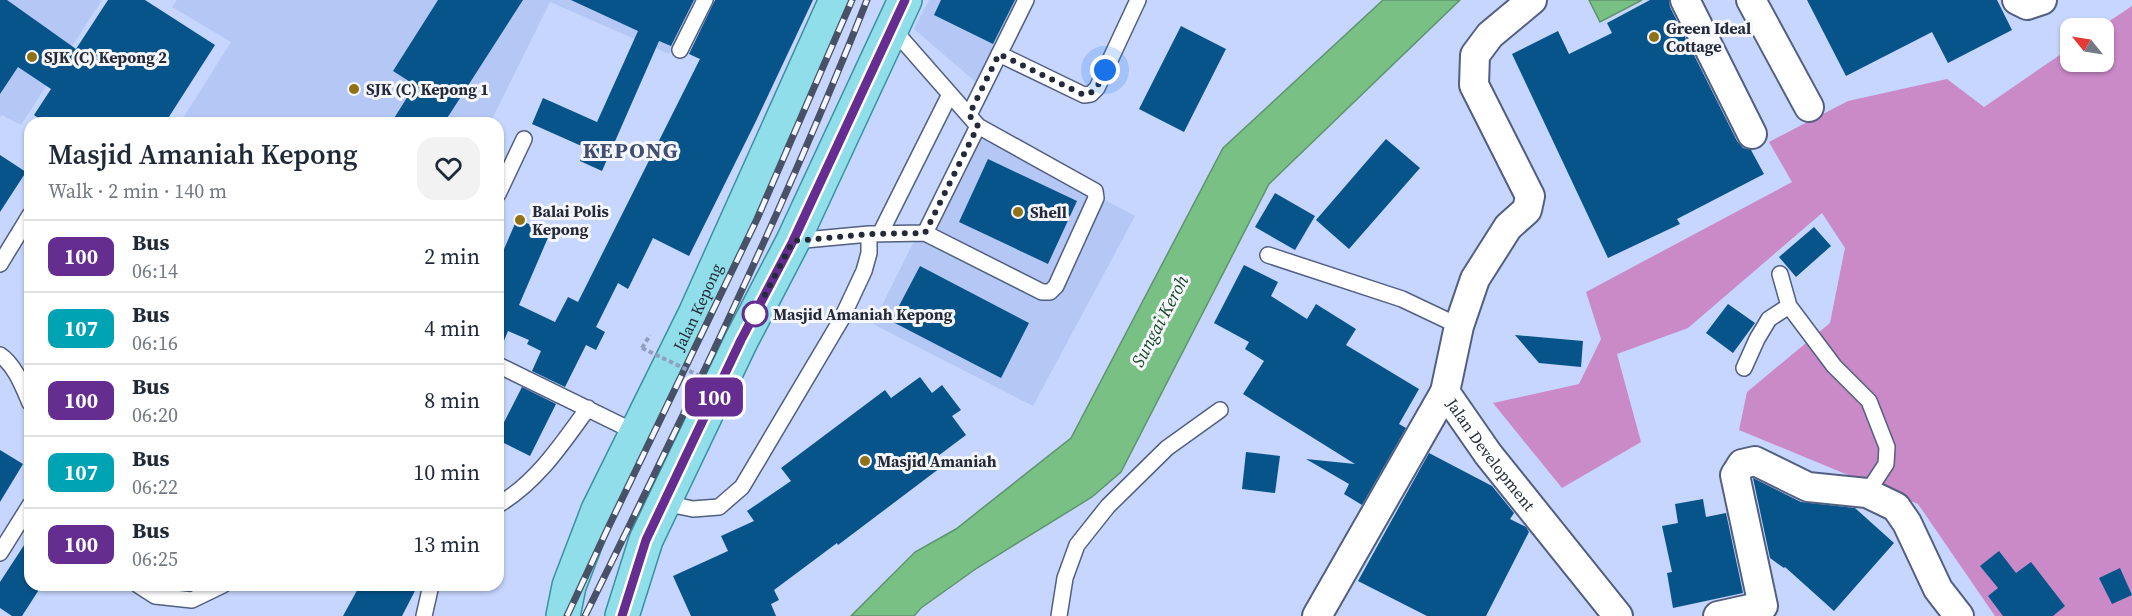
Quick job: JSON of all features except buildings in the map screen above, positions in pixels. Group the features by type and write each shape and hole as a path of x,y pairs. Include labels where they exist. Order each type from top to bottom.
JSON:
{"main road":[{"name":"Jalan Kepong","path":"563,616 570,586 598,510 695,314 836,0"},
{"path":"622,616 646,540 741,340 793,241 899,14"}],"street":[{"name":"Jalan Development","path":"1532,0 1490,35 1475,55 1474,85 1530,196 1527,210 1508,227 1475,279 1459,326 1445,392 1488,454 1618,616"},
{"path":"1685,0 1752,134"},
{"path":"1752,0 1809,107"},
{"path":"2017,0 2027,5 2042,0"},
{"path":"1317,616 1445,392"},
{"path":"1718,616 1764,611 1735,475 1742,464 1755,462 1808,487 1867,494 1896,507 1907,523 1938,589 1959,616"}],"lane":[{"path":"680,50 705,0"},
{"path":"925,233 999,54 1026,0"},
{"path":"999,54 1084,95 1091,94 1097,88 1138,0"},
{"path":"793,241 874,234 925,233 1042,292 1050,292 1056,286 1096,198 1095,191 973,120 950,94 899,14"},
{"path":"664,503 693,509 719,507 742,487 841,320 864,271 874,234 950,94"},
{"path":"504,181 524,139"},
{"path":"0,264 24,224"},
{"path":"1268,255 1402,299 1459,326"},
{"path":"1780,274 1789,306 1834,366 1869,401 1887,447 1887,456 1886,464 1867,494"},
{"path":"1744,368 1769,319 1789,306"},
{"path":"0,355 7,360 24,389"},
{"path":"504,367 637,433"},
{"path":"504,502 548,463 588,408"},
{"path":"1059,616 1065,578 1077,545 1108,506 1167,448 1220,410"},
{"path":"0,553 24,515"},
{"path":"147,591 155,596 192,600 211,591"},
{"path":"424,616 430,591"}],"path":[{"path":"642,348 735,393"}],"shaded area":[{"name":"SJK (C) Kepong 2","path":"0,0 102,0 26,117 24,117 21,125 2,115 0,117"},
{"name":"SJK (C) Kepong 1","path":"177,0 698,0 669,54 550,2 493,117 184,117 231,42 172,7"},
{"path":"929,0 1019,0 978,84 914,29"},
{"path":"2132,6 2132,616 1995,616 1918,504 1739,430 1747,392 1830,323 1845,248 1822,213 1688,328 1617,354 1641,442 1562,488 1493,403 1579,384 1601,339 1586,292 1792,182 1769,142 1848,101 1947,79 1984,107 2060,55 2060,72 2114,72 2114,18"},
{"path":"970,128 1135,216 1033,406 873,324"}],"water":[{"name":"Sungai Keroh","path":"1383,0 1460,0 1269,184 1121,472 1092,497 977,568 921,608 914,616 851,616 915,552 956,529 1071,438 1223,148"},
{"path":"1589,0 1642,0 1600,22"}],"railway":[{"path":"567,616 757,219 852,0"},
{"path":"585,616 768,234 867,0"}],"bus line":[{"name":"100","path":"622,616 646,540 741,340 793,241 905,0"}],"place":[{"name":"Green Ideal Cottage","path":"1654,37"},
{"name":"SJK (C) Kepong 2","path":"32,57"},
{"name":"SJK (C) Kepong 1","path":"354,89"},
{"name":"Shell","path":"1018,212"},
{"name":"Balai Polis Kepong","path":"520,220"},
{"name":"Masjid Amaniah Kepong","path":"755,314"},
{"name":"Masjid Amaniah","path":"865,461"}],"district":[{"name":"KEPONG","path":"631,150"}],"route":[{"path":"755,314 793,241 869,234 925,233 978,126 969,115 999,54 1084,95 1091,94 1097,88 1105,70"}]}
